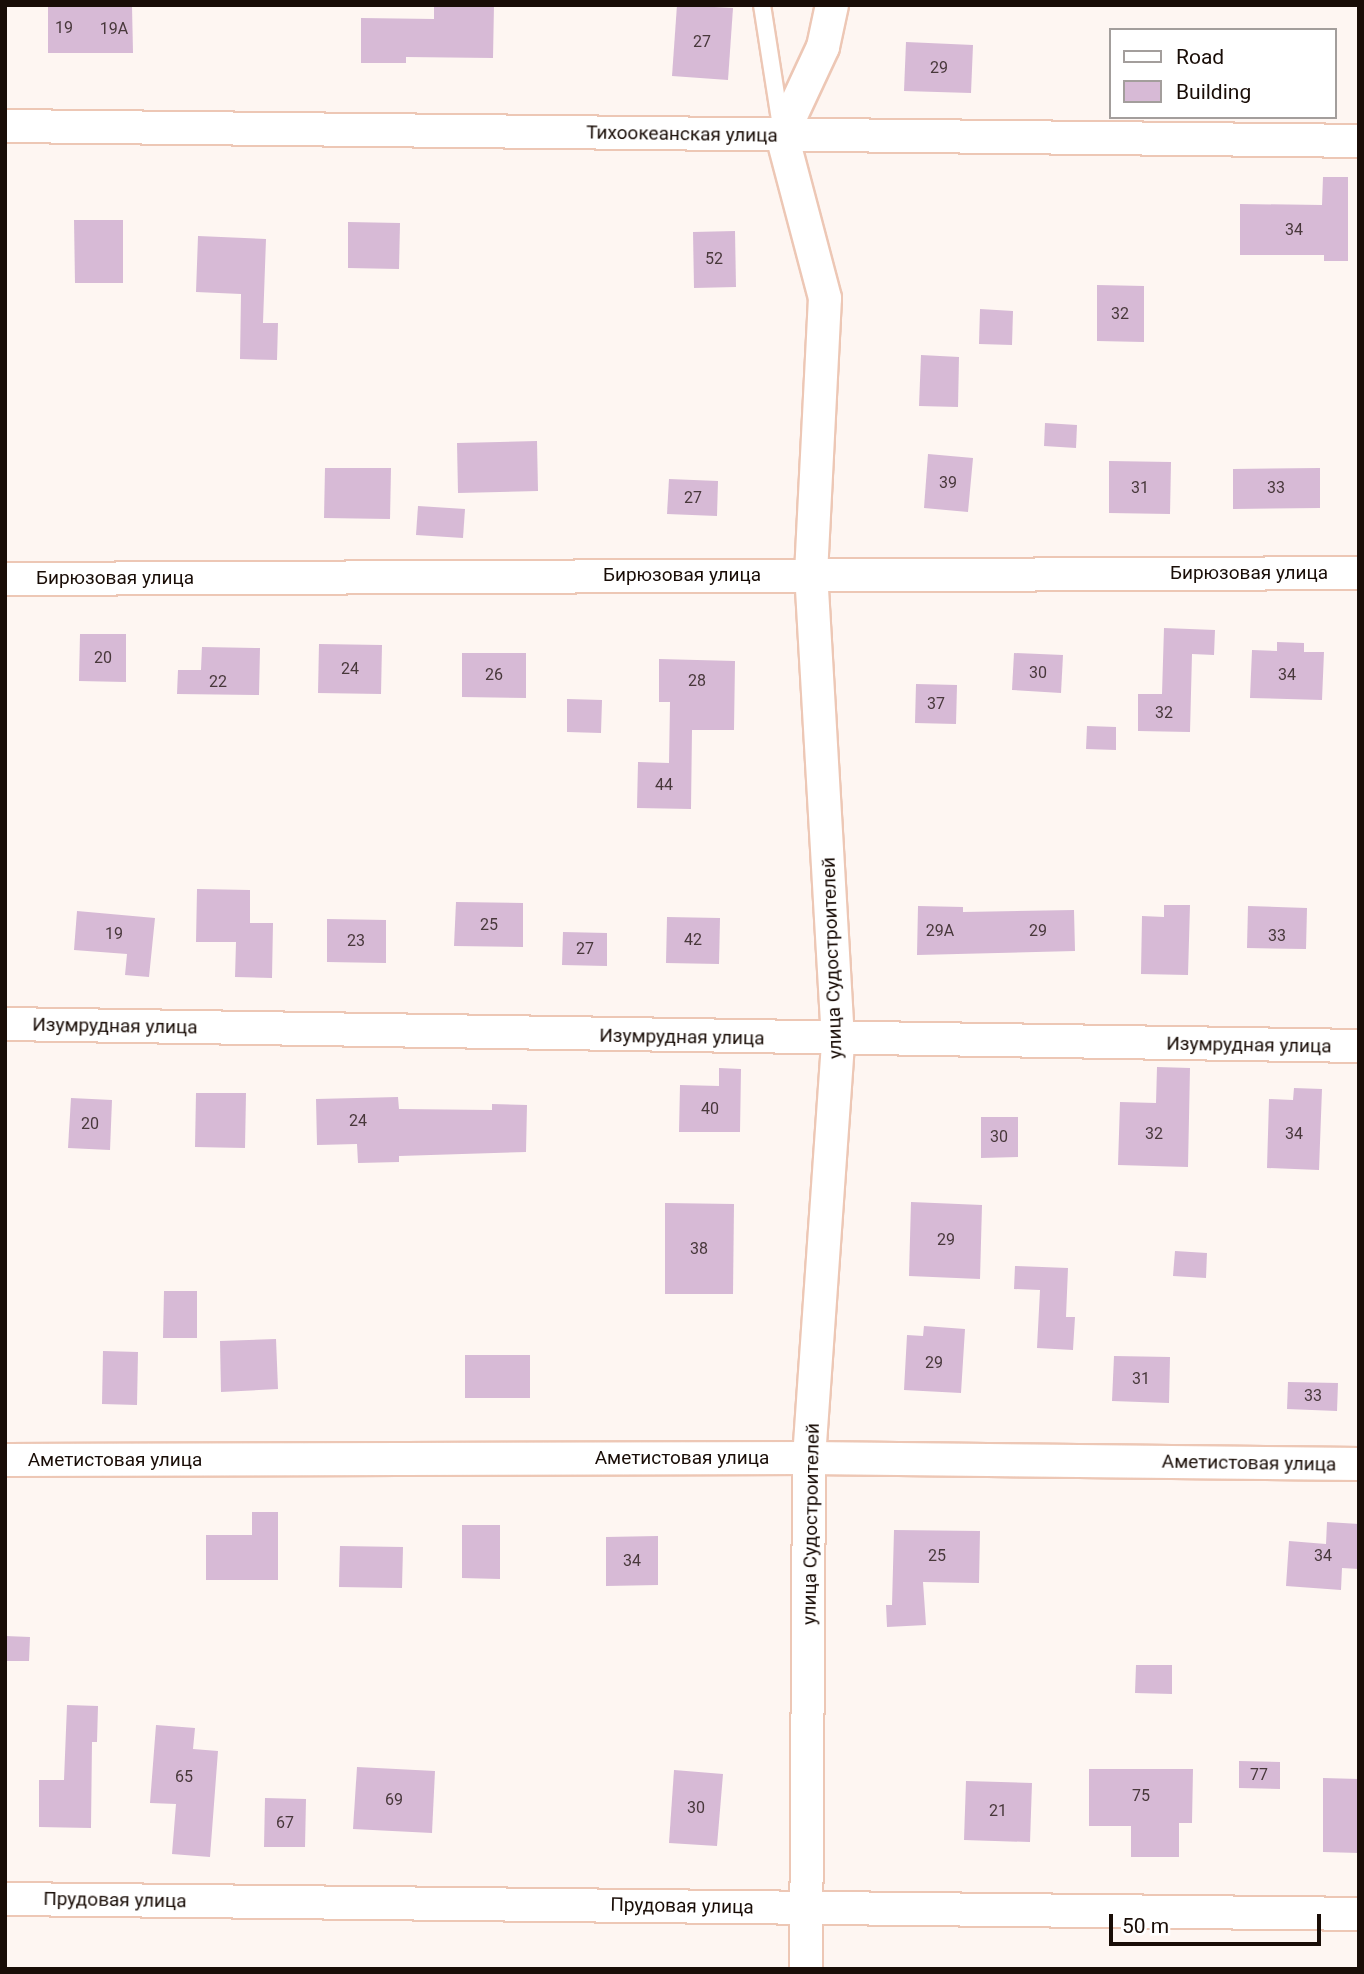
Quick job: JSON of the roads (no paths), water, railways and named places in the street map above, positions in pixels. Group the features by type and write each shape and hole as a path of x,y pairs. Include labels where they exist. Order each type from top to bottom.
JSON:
{"street":[{"path":"782,135 823,47 832,5"},
{"name":"Тихоокеанская улица","path":"5,126 1359,141"},
{"name":"улица Судостроителей","path":"782,135 825,298 811,574 838,1040 809,1458 806,1969"},
{"name":"Бирюзовая улица","path":"5,579 1359,572"},
{"name":"Изумрудная улица","path":"5,1024 838,1040 1359,1046"},
{"name":"Аметистовая улица","path":"5,1460 809,1458 1359,1464"},
{"name":"Прудовая улица","path":"5,1899 1359,1914"}],"lane":[{"path":"762,5 782,135"}]}
